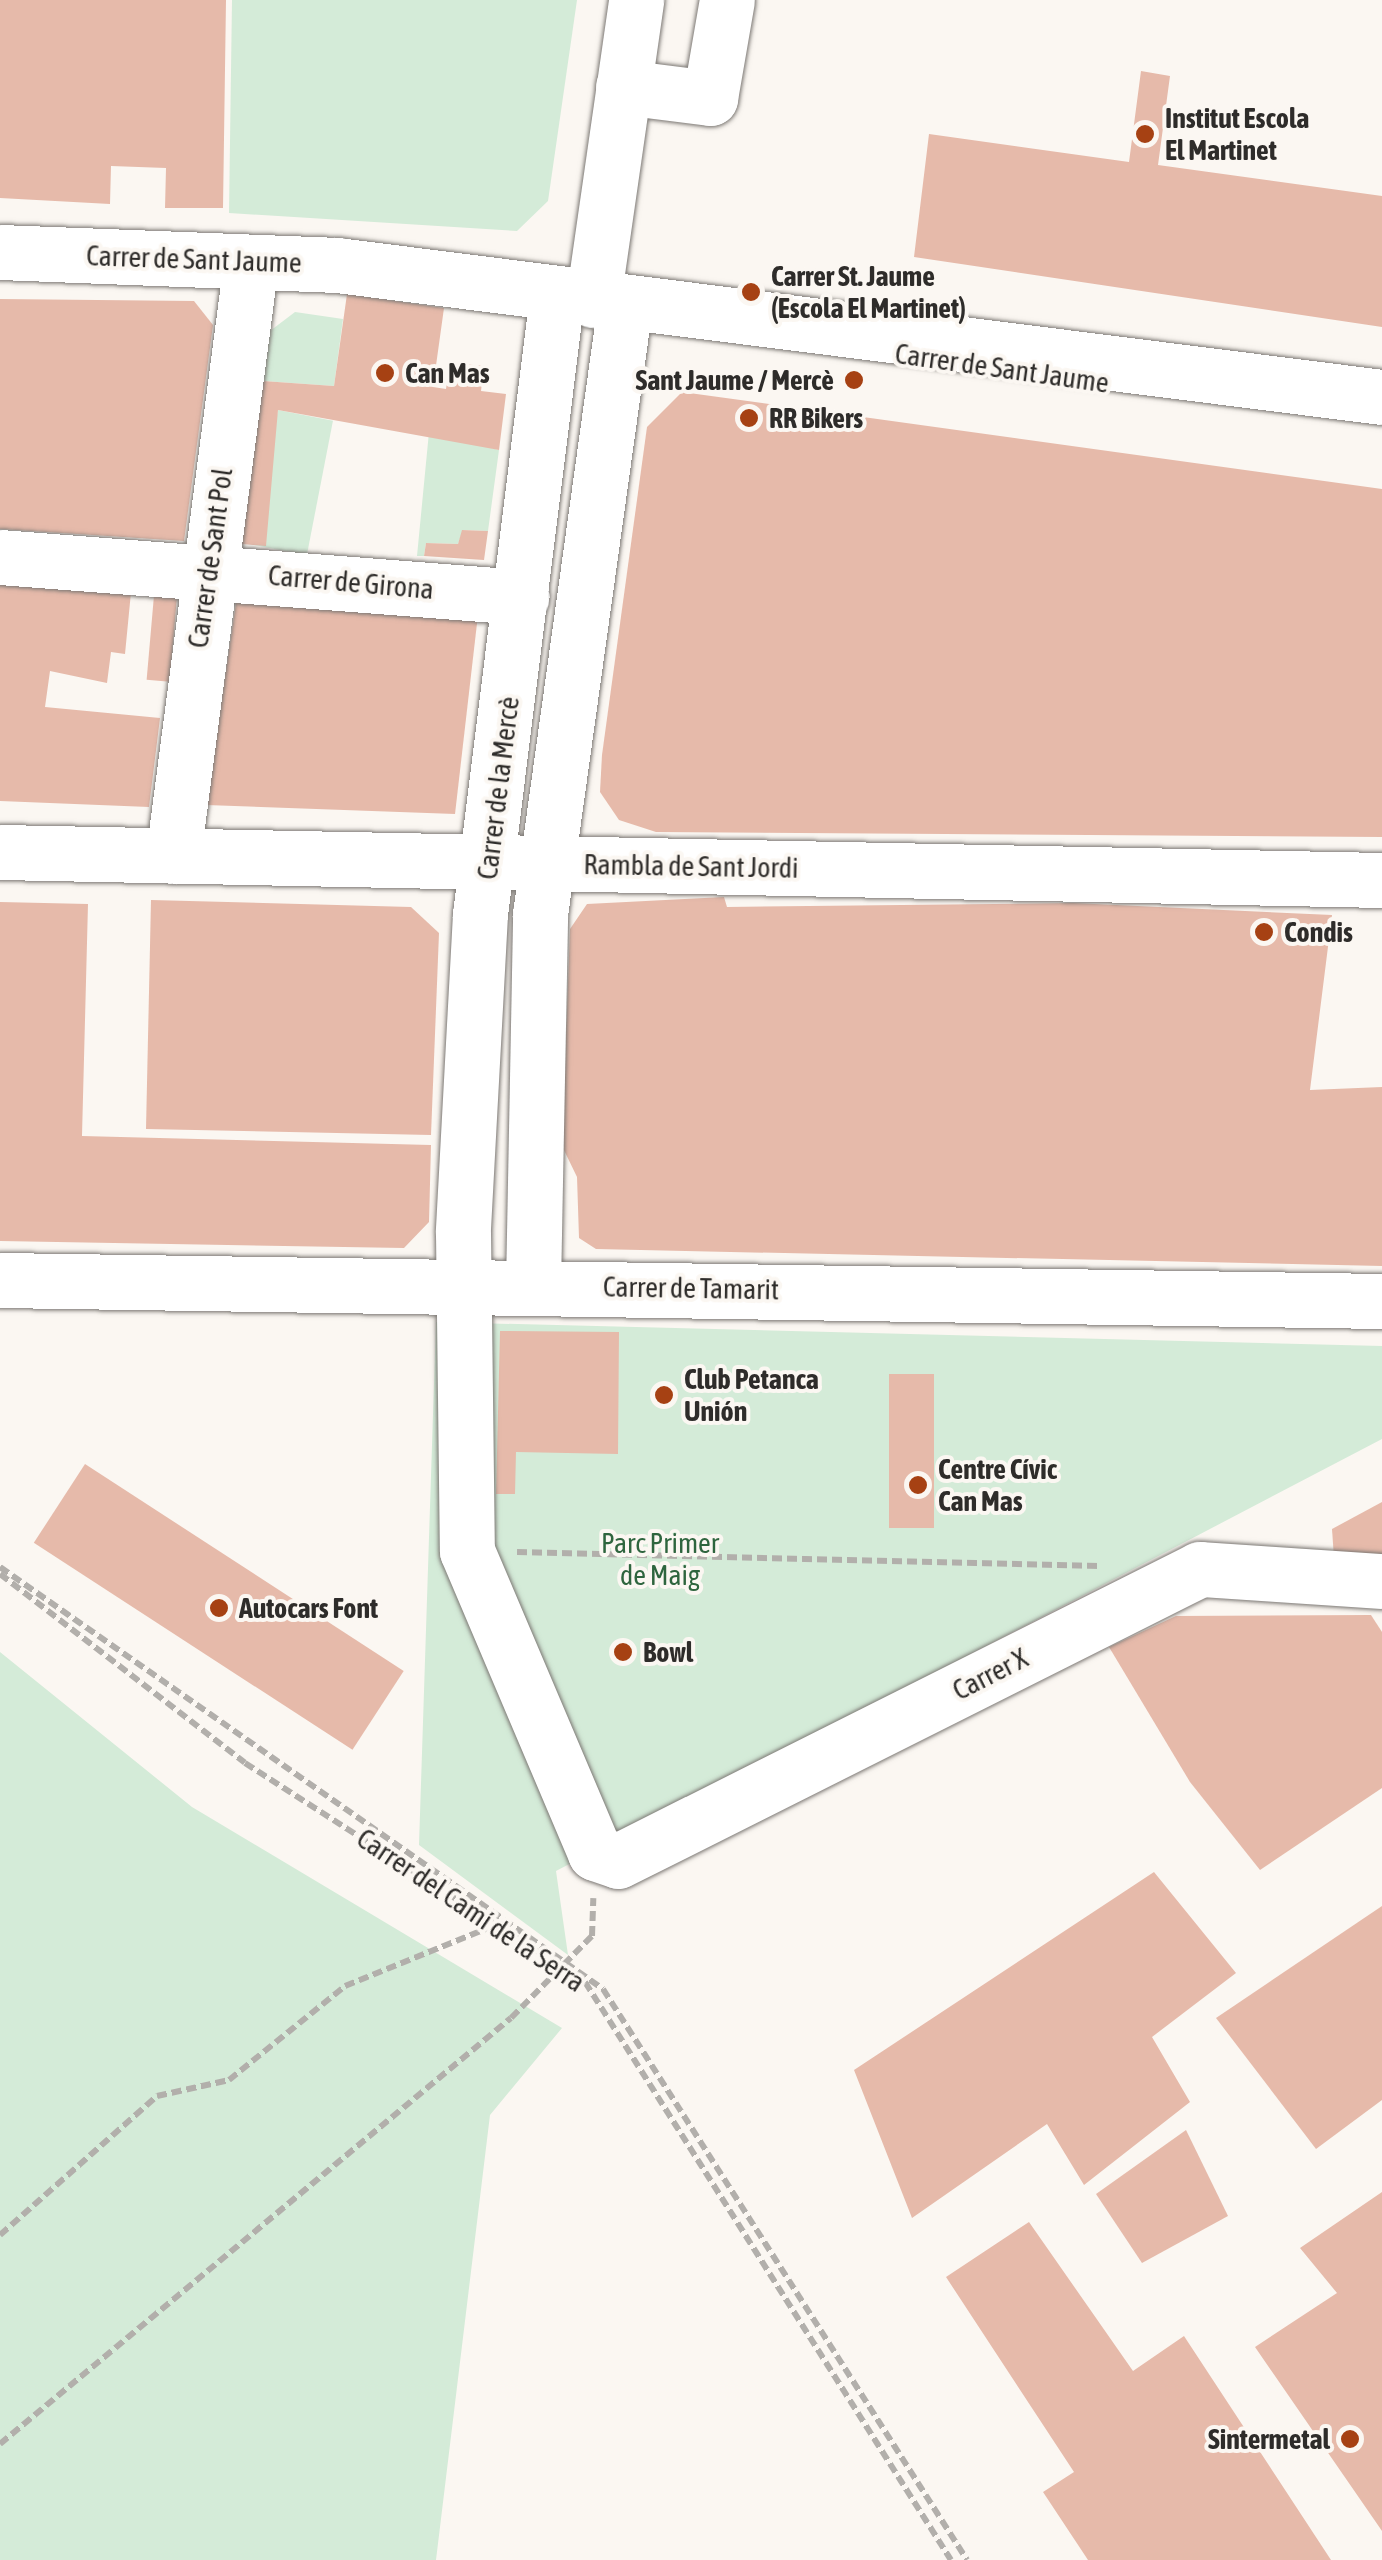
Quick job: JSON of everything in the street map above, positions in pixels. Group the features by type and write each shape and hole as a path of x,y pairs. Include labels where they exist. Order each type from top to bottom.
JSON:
{"street":[{"path":"592,300 636,0"},
{"path":"623,87 710,98 727,0"},
{"name":"Carrer de Sant Jaume","path":"0,252 251,262 1382,397"},
{"name":"Carrer de Sant Pol","path":"173,856 251,262"},
{"name":"Carrer de Sant Jaume","path":"592,300 680,324 1382,419"},
{"name":"Carrer de la Mercè","path":"466,1283 480,914 490,862 522,597 592,300"},
{"name":"Carrer de la Mercè","path":"533,1286 547,863 592,300"},
{"name":"Carrer de Girona","path":"0,557 208,569 522,597"},
{"name":"Rambla de Sant Jordi","path":"0,852 1382,880"},
{"name":"Carrer de Tamarit","path":"0,1280 466,1283 1382,1301"},
{"path":"466,1283 467,1551 606,1857"},
{"name":"Carrer X","path":"606,1857 1200,1569 1382,1581"}],"path":[{"path":"467,1551 1121,1567"},
{"path":"0,1571 572,1962 628,2023 967,2560"},
{"name":"Carrer del Camí de la Serra","path":"0,1571 244,1763 585,1982 951,2560"},
{"path":"0,2444 572,1962 592,1936 606,1857"},
{"path":"0,2235 157,2096 230,2080 344,1986 499,1924"}],"green space":[{"path":"232,0 577,0 548,201 517,231 229,213"},
{"path":"295,312 343,319 334,386 263,381 270,331"},
{"path":"278,410 333,421 307,555 252,544"},
{"path":"429,432 499,450 488,531 463,530 458,544 426,543 424,556 417,556"},
{"name":"Parc Primer de Maig","path":"436,1322 1382,1346 1382,1439 556,1871 568,1955 419,1845"},
{"path":"0,1652 192,1807 562,2028 490,2115 436,2560 0,2560"}],"building":[{"path":"0,0 226,0 223,208 165,208 166,168 111,166 110,204 0,198"},
{"path":"1141,71 1170,76 1158,165 1382,196 1382,327 914,257 929,134 1129,162"},
{"path":"347,294 444,308 433,387 446,389 450,362 484,366 481,391 506,394 499,450 278,410 266,546 242,544 263,381 334,386"},
{"path":"0,299 194,301 213,325 184,541 0,529"},
{"path":"682,392 1382,489 1382,837 656,832 619,820 600,792 602,755 647,427"},
{"path":"462,530 488,531 484,560 424,556 426,543 458,544"},
{"path":"0,574 132,582 125,654 111,652 107,683 50,671 45,707 160,718 149,807 0,801"},
{"path":"155,584 178,586 170,682 147,680"},
{"path":"238,590 479,606 455,814 206,805"},
{"path":"724,897 727,907 1073,903 1332,915 1310,1090 1382,1087 1382,1266 596,1249 579,1238 577,1177 562,1146 570,929 587,904"},
{"path":"151,900 411,907 439,933 431,1135 146,1129"},
{"path":"0,902 88,904 82,1136 431,1145 429,1222 404,1248 0,1241"},
{"path":"500,1331 619,1332 618,1454 516,1452 515,1494 496,1494"},
{"path":"889,1374 934,1374 934,1528 889,1528"},
{"name":"Autocars Font","path":"85,1464 404,1671 352,1750 34,1543"},
{"path":"1382,1502 1382,1559 1334,1558 1332,1529"},
{"path":"1371,1615 1382,1632 1382,1788 1260,1870 1190,1782 1109,1647 1176,1616"},
{"path":"1154,1872 1236,1973 1152,2037 1190,2102 1084,2185 1047,2124 912,2218 854,2070"},
{"path":"1382,1906 1382,2100 1316,2149 1216,2018"},
{"path":"1186,2130 1228,2216 1142,2263 1096,2194"},
{"name":"Sintermetal","path":"1382,2192 1382,2531 1255,2347 1337,2293 1300,2248"},
{"path":"1029,2222 1133,2371 1184,2336 1331,2560 1088,2560 1043,2492 1074,2472 946,2277"}],"place":[{"name":"Institut Escola El Martinet","path":"1145,134"},
{"name":"Carrer St. Jaume (Escola El Martinet)","path":"751,292"},
{"name":"Can Mas","path":"385,373"},
{"name":"Sant Jaume / Mercè","path":"854,380"},
{"name":"RR Bikers","path":"749,418"},
{"name":"Condis","path":"1264,932"},
{"name":"Club Petanca Unión","path":"664,1395"},
{"name":"Centre Cívic Can Mas","path":"918,1485"},
{"name":"Autocars Font","path":"219,1608"},
{"name":"Bowl","path":"623,1652"},
{"name":"Sintermetal","path":"1350,2439"}]}
